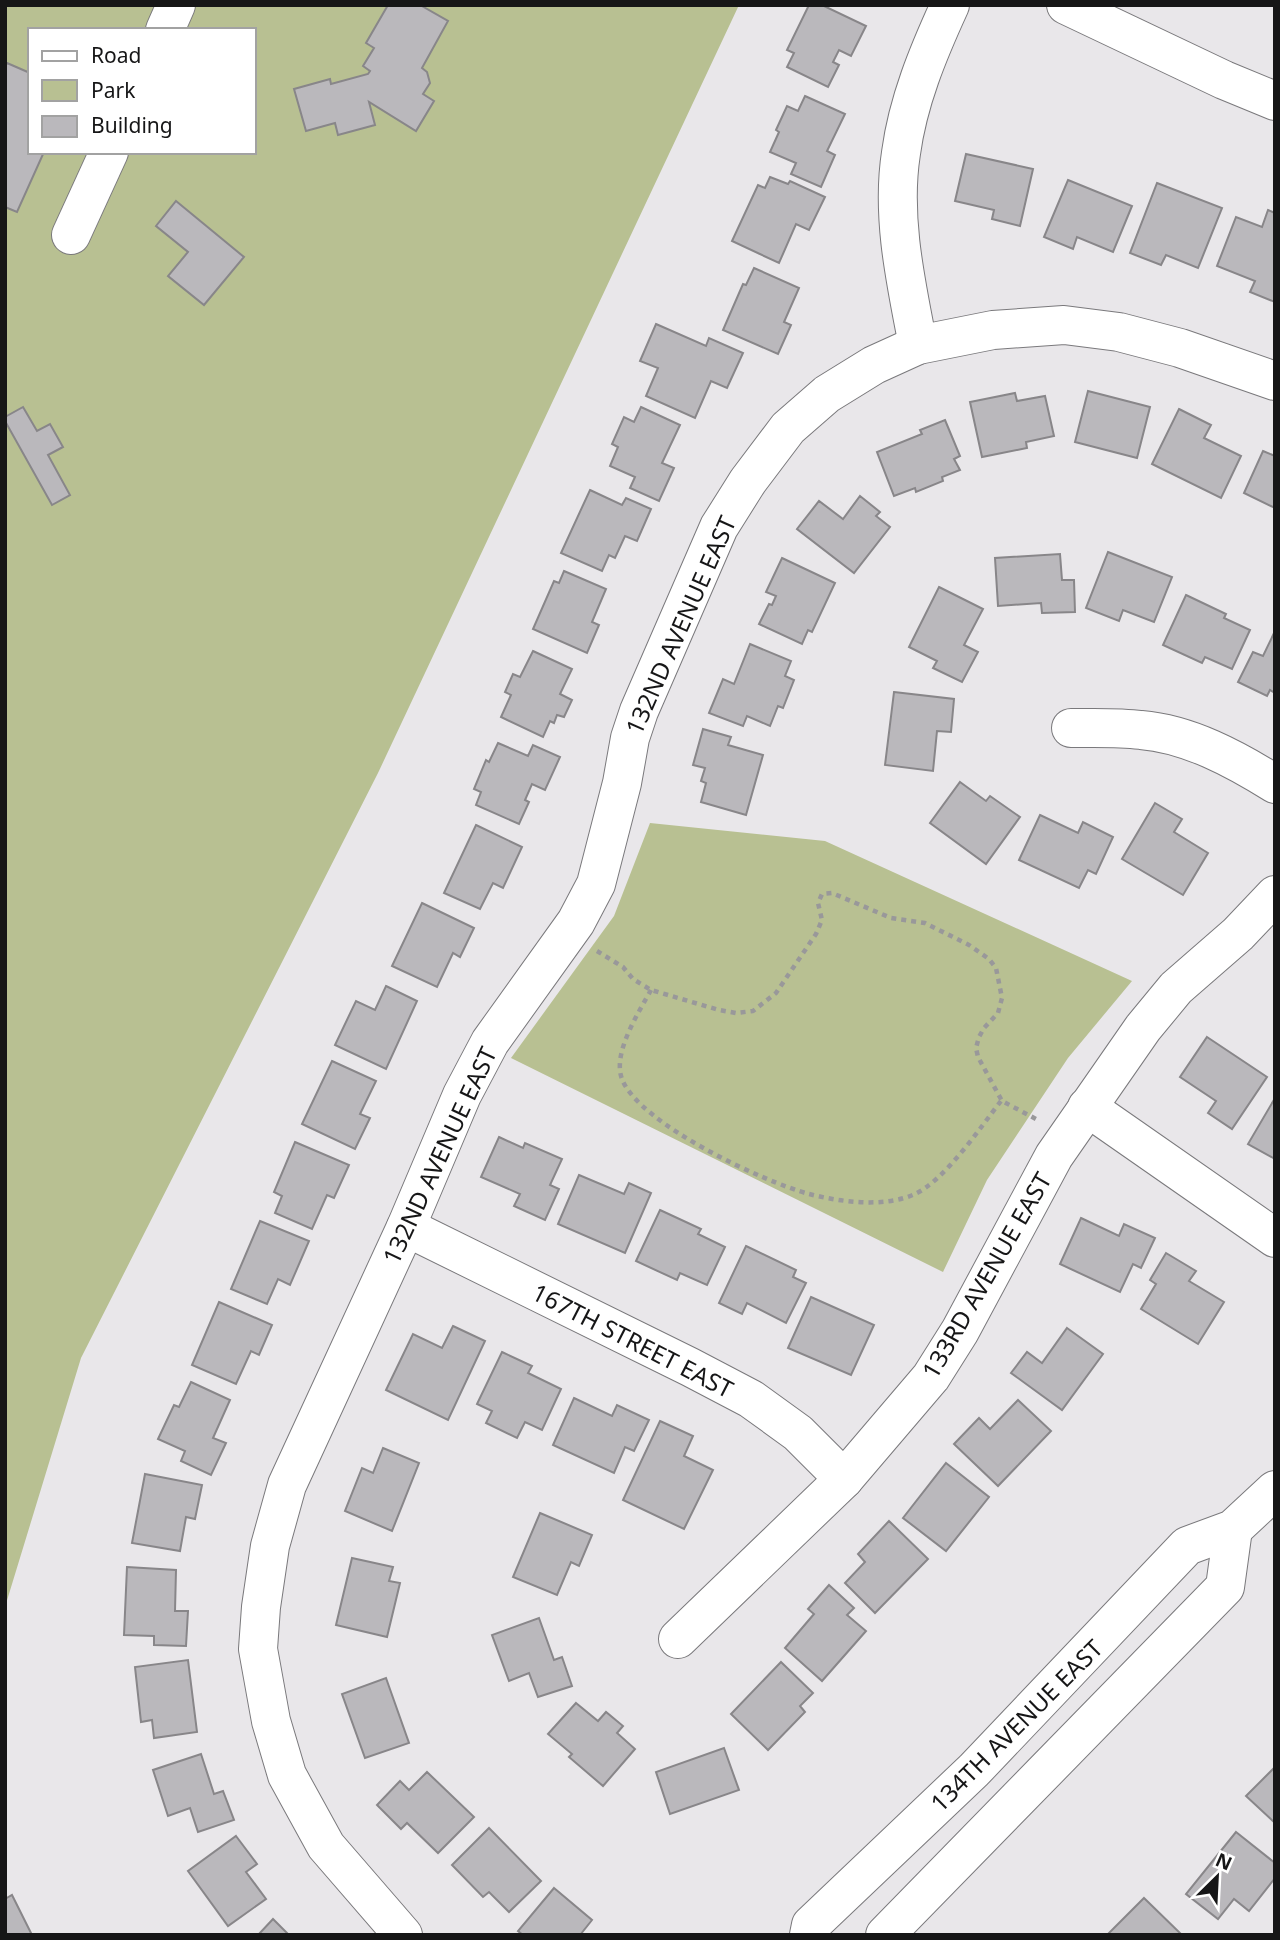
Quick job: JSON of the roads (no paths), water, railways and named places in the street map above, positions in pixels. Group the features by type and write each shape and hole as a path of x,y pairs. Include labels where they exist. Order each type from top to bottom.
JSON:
{"street":[{"path":"166,28 176,5"},
{"path":"918,345 904,275 898,203 900,154 911,105 930,49 950,5"},
{"path":"1066,5 1224,80 1275,101"},
{"path":"71,235 107,154"},
{"name":"132ND AVENUE EAST","path":"403,1935 326,1846 287,1775 271,1721 258,1649 270,1546 287,1485 406,1227 462,1095 490,1042 568,934 596,884 639,710 719,527 747,481 788,428 827,394 874,365 918,345 993,330 1064,325 1119,332 1180,348 1275,381"},
{"path":"1071,728 1143,730 1195,743 1237,760 1275,784"},
{"name":"133RD AVENUE EAST","path":"678,1639 844,1479 931,1377 960,1331 1054,1156 1143,1028 1176,988 1238,934 1275,895"},
{"path":"1078,1121 1275,1238"},
{"name":"167TH STREET EAST","path":"406,1227 751,1399 799,1433 844,1479"},
{"name":"134TH AVENUE EAST","path":"809,1935 811,1925 974,1770 1187,1546 1233,1529 1275,1490"},
{"path":"885,1935 1224,1587 1233,1529"}]}
